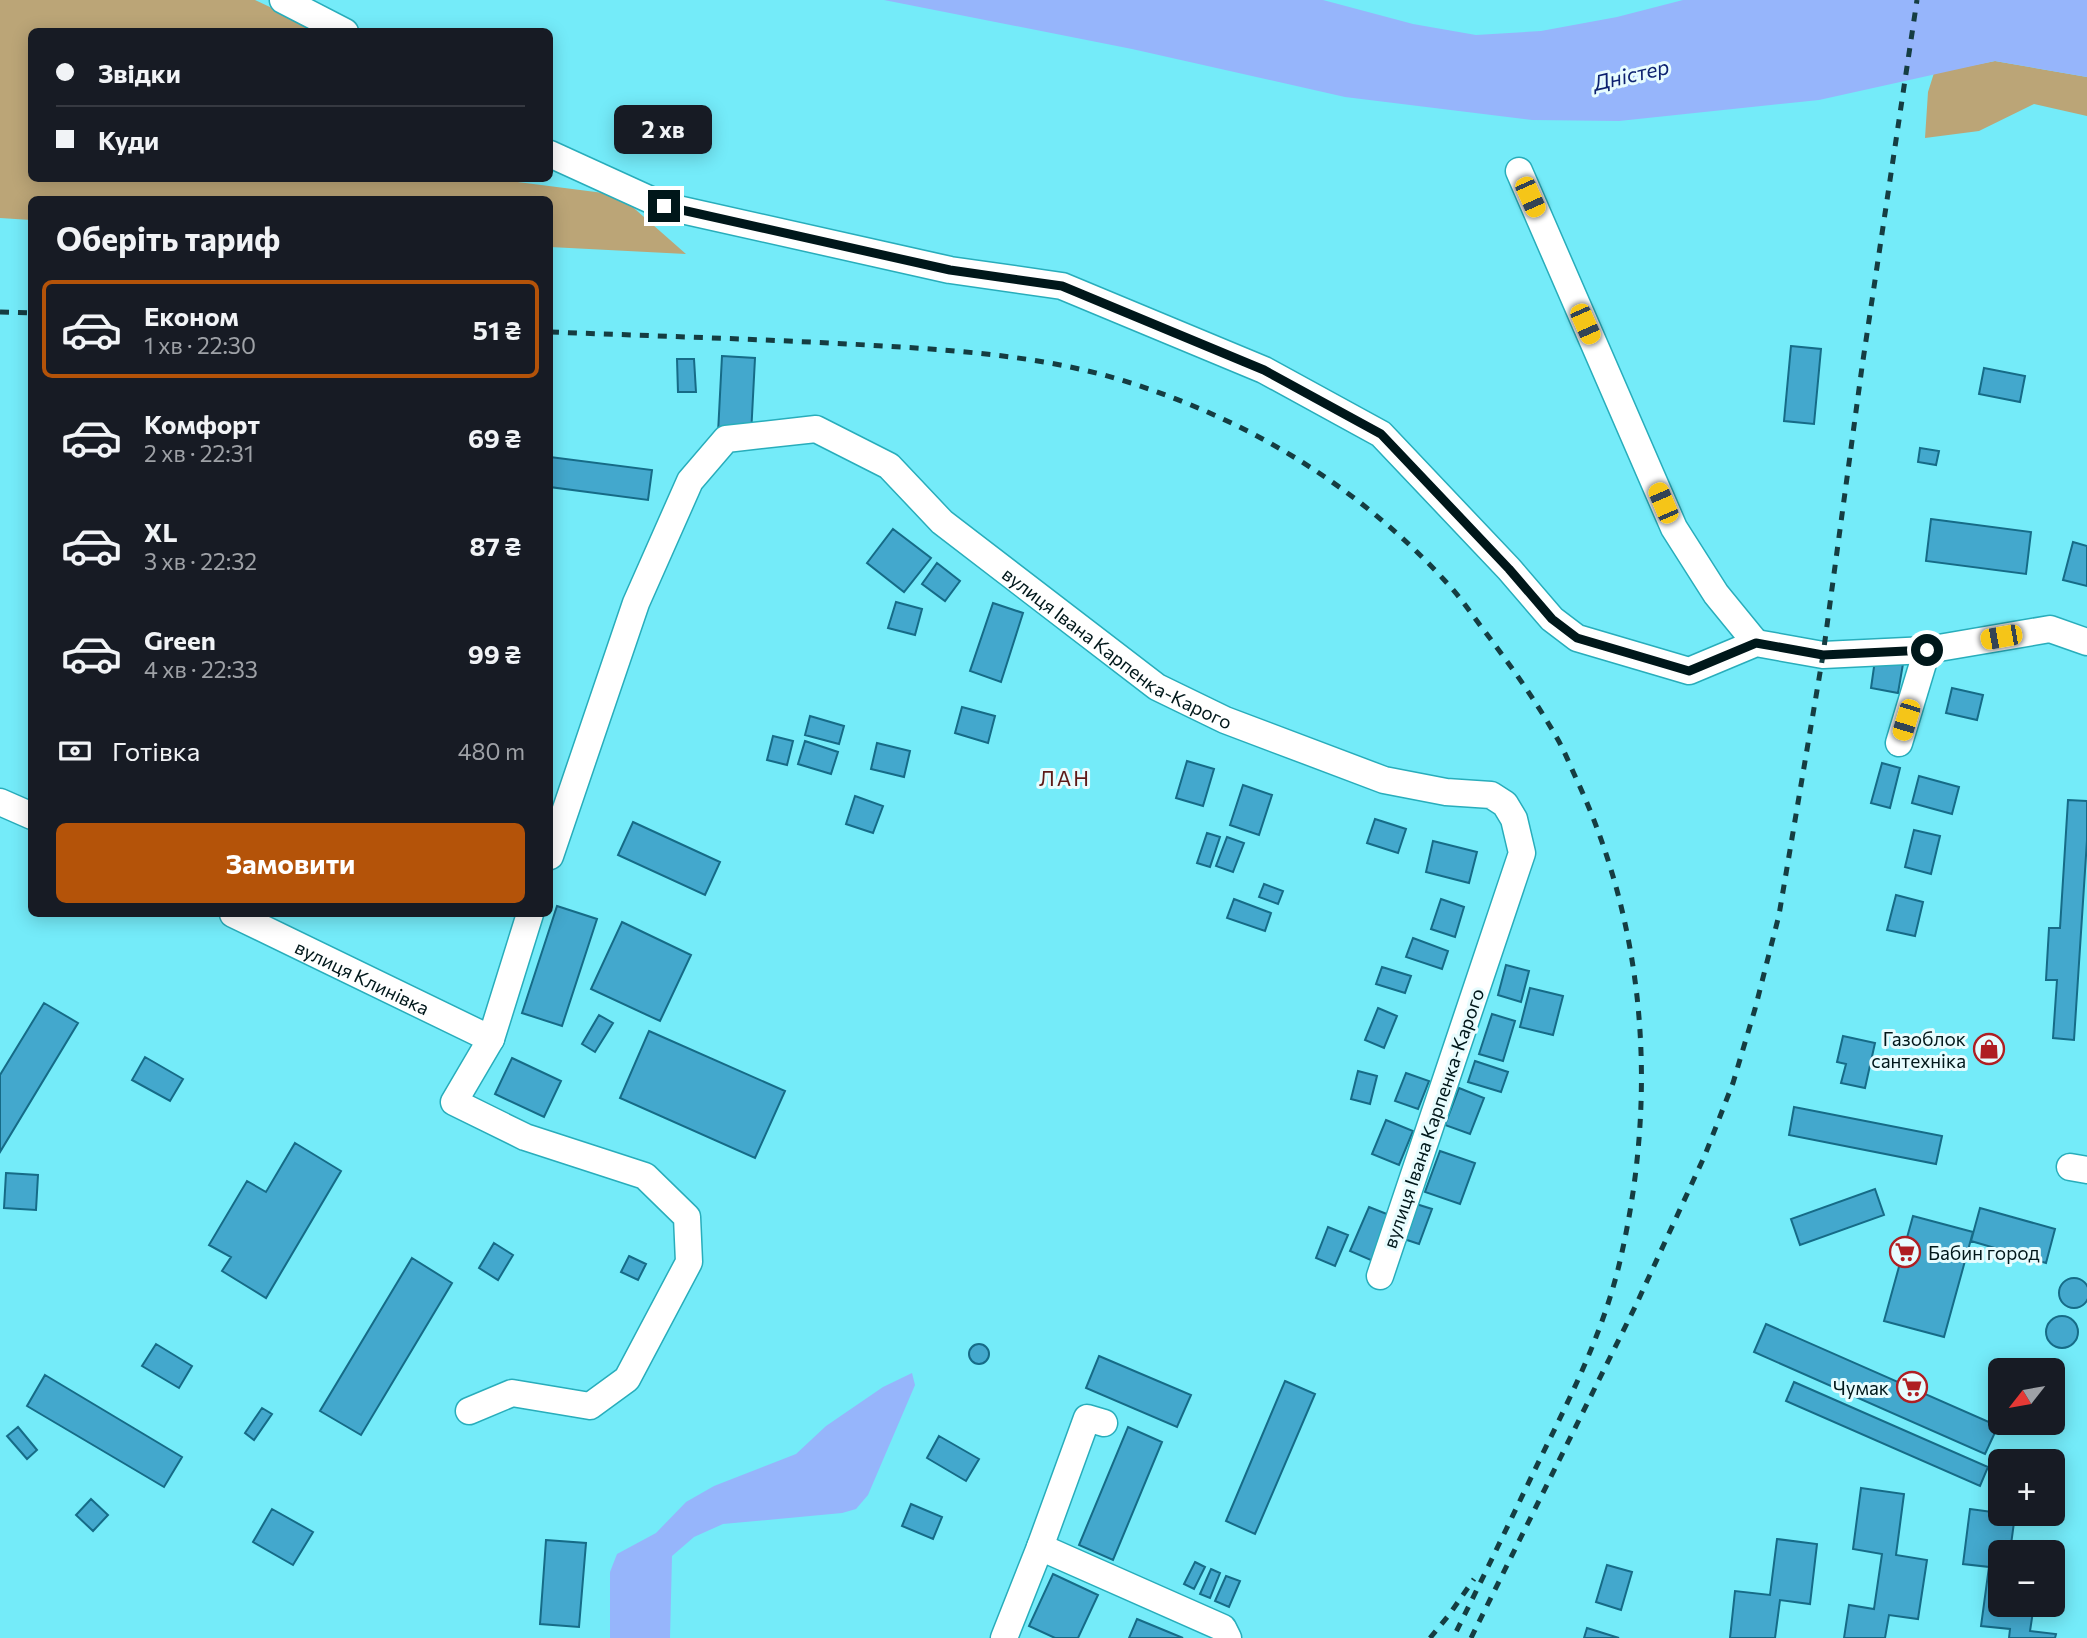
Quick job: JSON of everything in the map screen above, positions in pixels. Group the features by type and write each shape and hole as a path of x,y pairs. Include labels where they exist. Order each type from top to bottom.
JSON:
{"street":[{"path":"283,0 337,28"},
{"path":"553,156 664,206 950,270 1062,286 1264,370 1381,434 1509,569 1552,619 1577,638 1689,671 1756,643 1823,655 1927,650 2050,629 2087,642"},
{"path":"1519,171 1674,528 1716,594 1756,643"},
{"name":"вулиця Івана Карпенка-Карого","path":"553,847 636,603 690,481 726,439 816,429 889,467 942,522 1157,687 1225,720 1384,780 1446,792 1491,795 1505,804 1514,819 1522,853 1380,1276"},
{"path":"1899,743 1927,650"},
{"path":"0,802 28,814"},
{"name":"вулиця Клинівка","path":"239,917 491,1039"},
{"path":"469,1411 512,1393 590,1406 627,1379 689,1262 687,1217 645,1176 526,1137 454,1102 491,1039 529,917"},
{"path":"1004,1638 1087,1418 1104,1423"},
{"path":"1040,1547 1223,1628 1228,1638"}],"shaded area":[{"path":"0,0 255,0 315,28 28,28 28,182 517,182 619,195 686,254 553,247 553,196 28,196 28,220 0,218"},
{"path":"1995,61 2087,77 2087,116 2034,104 1979,131 1925,138 1928,92 1934,73"}],"water":[{"name":"Дністер","path":"884,0 1323,0 1413,24 1476,35 1541,31 1617,17 1683,0 2087,0 2087,77 1995,61 1819,100 1619,121 1532,120 1345,97 1132,49"},
{"path":"912,1373 915,1385 868,1495 856,1509 842,1513 723,1524 694,1537 672,1556 670,1638 610,1638 610,1572 617,1554 656,1533 686,1502 714,1486 796,1454 826,1426 883,1387"}],"building":[{"path":"1791,346 1821,349 1814,424 1784,421"},
{"path":"722,356 755,358 751,435 718,433"},
{"path":"677,359 694,359 696,392 678,392"},
{"path":"1984,368 2025,376 2020,402 1979,394"},
{"path":"1920,448 1939,451 1936,465 1918,462"},
{"path":"553,457 652,470 648,500 553,487"},
{"path":"1931,519 2031,532 2026,574 1926,561"},
{"path":"893,529 931,558 904,592 867,563"},
{"path":"2073,542 2087,546 2087,586 2063,580"},
{"path":"937,563 960,581 945,601 922,584"},
{"path":"896,602 922,609 915,635 888,628"},
{"path":"993,603 1023,613 1001,682 970,671"},
{"path":"1876,653 1904,658 1898,693 1871,688"},
{"path":"1952,688 1983,695 1977,720 1946,713"},
{"path":"962,707 995,716 988,743 955,733"},
{"path":"810,716 844,726 839,744 805,735"},
{"path":"773,736 793,741 787,765 767,760"},
{"path":"805,741 838,752 831,774 798,764"},
{"path":"877,743 910,751 904,777 871,769"},
{"path":"1187,761 1214,769 1203,806 1176,798"},
{"path":"1882,763 1900,768 1890,808 1871,803"},
{"path":"1919,776 1959,787 1952,814 1912,803"},
{"path":"1243,785 1272,795 1259,835 1230,825"},
{"path":"855,796 883,806 873,833 846,824"},
{"path":"2068,800 2087,801 2087,840 2074,1040 2053,1038 2057,980 2046,980 2049,928 2060,928"},
{"path":"1375,819 1406,829 1398,853 1367,843"},
{"path":"633,822 720,862 705,895 618,855"},
{"path":"1914,830 1940,836 1931,874 1905,867"},
{"path":"1207,833 1220,837 1210,867 1197,863"},
{"path":"1227,837 1244,843 1233,872 1216,866"},
{"path":"1433,841 1477,852 1469,883 1426,872"},
{"path":"1264,884 1283,891 1278,904 1259,897"},
{"path":"1896,895 1923,902 1915,936 1887,930"},
{"path":"1234,899 1271,913 1265,931 1227,918"},
{"path":"1441,899 1464,907 1455,937 1431,929"},
{"path":"557,906 597,919 562,1026 522,1013"},
{"path":"622,922 691,955 660,1021 591,989"},
{"path":"1413,938 1448,951 1442,969 1406,957"},
{"path":"1506,965 1529,971 1521,1002 1498,995"},
{"path":"1382,967 1411,976 1405,993 1376,984"},
{"path":"1530,988 1563,996 1553,1035 1520,1027"},
{"path":"44,1003 78,1023 0,1152 0,1075"},
{"path":"1378,1008 1397,1016 1384,1048 1365,1040"},
{"path":"1492,1014 1515,1021 1503,1061 1479,1054"},
{"path":"599,1015 613,1023 595,1052 582,1044"},
{"path":"649,1031 785,1091 755,1158 620,1098"},
{"path":"1843,1036 1875,1043 1865,1088 1841,1083 1846,1064 1837,1062"},
{"path":"145,1057 183,1079 170,1101 132,1080"},
{"path":"512,1058 561,1081 544,1117 495,1094"},
{"path":"1475,1061 1508,1072 1501,1092 1468,1082"},
{"path":"1358,1071 1377,1076 1370,1104 1351,1099"},
{"path":"1406,1073 1429,1081 1418,1109 1395,1101"},
{"path":"1459,1088 1484,1098 1470,1134 1445,1125"},
{"path":"1794,1107 1942,1136 1936,1164 1789,1135"},
{"path":"1386,1120 1413,1131 1399,1165 1372,1154"},
{"path":"295,1143 341,1171 266,1298 222,1271 231,1257 209,1245 247,1181 266,1192"},
{"path":"1440,1151 1475,1163 1460,1204 1425,1192"},
{"path":"6,1173 38,1175 36,1210 4,1208"},
{"path":"1875,1189 1884,1215 1800,1245 1791,1219"},
{"path":"1413,1203 1432,1209 1419,1244 1401,1238"},
{"path":"1369,1207 1392,1216 1373,1261 1350,1251"},
{"path":"1980,1208 2055,1229 2046,1263 1971,1241"},
{"path":"1913,1216 1973,1232 1944,1337 1884,1321"},
{"path":"1328,1227 1348,1235 1335,1266 1316,1258"},
{"path":"494,1243 513,1255 498,1280 479,1268"},
{"path":"629,1256 646,1264 638,1280 621,1272"},
{"path":"412,1258 452,1283 361,1435 320,1411"},
{"path":"2074,1278 2085,1282 2088,1299 2085,1304 2074,1308 2063,1304 2059,1293 2063,1282"},
{"path":"2062,1316 2073,1321 2078,1332 2073,1343 2062,1348 2051,1343 2046,1332 2051,1321"},
{"path":"1766,1324 1988,1422 1988,1435 1994,1435 1985,1454 1754,1352"},
{"path":"156,1344 192,1366 179,1388 142,1366"},
{"path":"979,1344 986,1347 989,1354 986,1361 979,1364 972,1361 969,1354 972,1347"},
{"path":"1099,1356 1191,1395 1177,1427 1086,1388"},
{"path":"45,1375 182,1457 164,1487 27,1406"},
{"path":"1285,1381 1315,1394 1255,1534 1226,1521"},
{"path":"1794,1382 1988,1467 1980,1486 1786,1401"},
{"path":"262,1408 272,1414 254,1440 245,1433"},
{"path":"18,1427 37,1450 27,1459 7,1436"},
{"path":"1128,1427 1162,1442 1113,1560 1079,1545"},
{"path":"939,1436 979,1459 966,1481 927,1458"},
{"path":"1861,1488 1904,1494 1896,1555 1927,1560 1918,1619 1889,1615 1885,1638 1844,1638 1849,1605 1874,1609 1882,1554 1853,1549"},
{"path":"91,1499 108,1515 93,1531 76,1515"},
{"path":"911,1504 942,1517 933,1539 902,1526"},
{"path":"272,1509 313,1532 293,1565 253,1542"},
{"path":"1970,1509 1988,1511 1988,1526 2014,1526 2012,1540 1988,1540 1988,1567 1963,1564"},
{"path":"1777,1539 1817,1544 1810,1604 1780,1600 1775,1638 1730,1638 1735,1591 1770,1595"},
{"path":"546,1540 586,1543 579,1627 540,1624"},
{"path":"1195,1562 1205,1567 1194,1589 1184,1584"},
{"path":"1607,1565 1632,1572 1621,1610 1596,1602"},
{"path":"1211,1569 1220,1573 1210,1598 1200,1594"},
{"path":"1053,1574 1098,1595 1078,1638 1055,1638 1029,1626"},
{"path":"1988,1574 1988,1617 2032,1617 2030,1631 2056,1634 2055,1638 2009,1638 2010,1629 1981,1626"},
{"path":"1226,1576 1240,1581 1229,1607 1215,1601"},
{"path":"1137,1619 1183,1638 1129,1638"},
{"path":"1587,1628 1619,1638 1584,1638"}],"railway":[{"path":"1471,1638 1636,1305 1705,1155 1733,1083 1755,1009 1779,915 1823,655 1862,367 1917,0"},
{"path":"0,312 28,313"},
{"path":"553,332 827,343 962,352 1056,364 1118,379 1165,395 1254,434 1337,485 1376,515 1452,589 1523,684 1560,743 1599,834 1618,893 1631,953 1639,1014 1639,1138 1632,1199 1620,1261 1596,1337 1564,1410 1453,1638"},
{"path":"1430,1638 1474,1579"}],"place":[{"name":"Газоблок сантехніка","path":"1989,1049"},
{"name":"Бабин город","path":"1905,1252"},
{"name":"Чумак","path":"1912,1387"}],"district":[{"name":"ЛАН","path":"1065,777"}],"route":[{"path":"664,206 950,270 1062,286 1264,370 1381,434 1509,569 1552,619 1577,638 1689,671 1756,643 1823,655 1927,650"}]}
